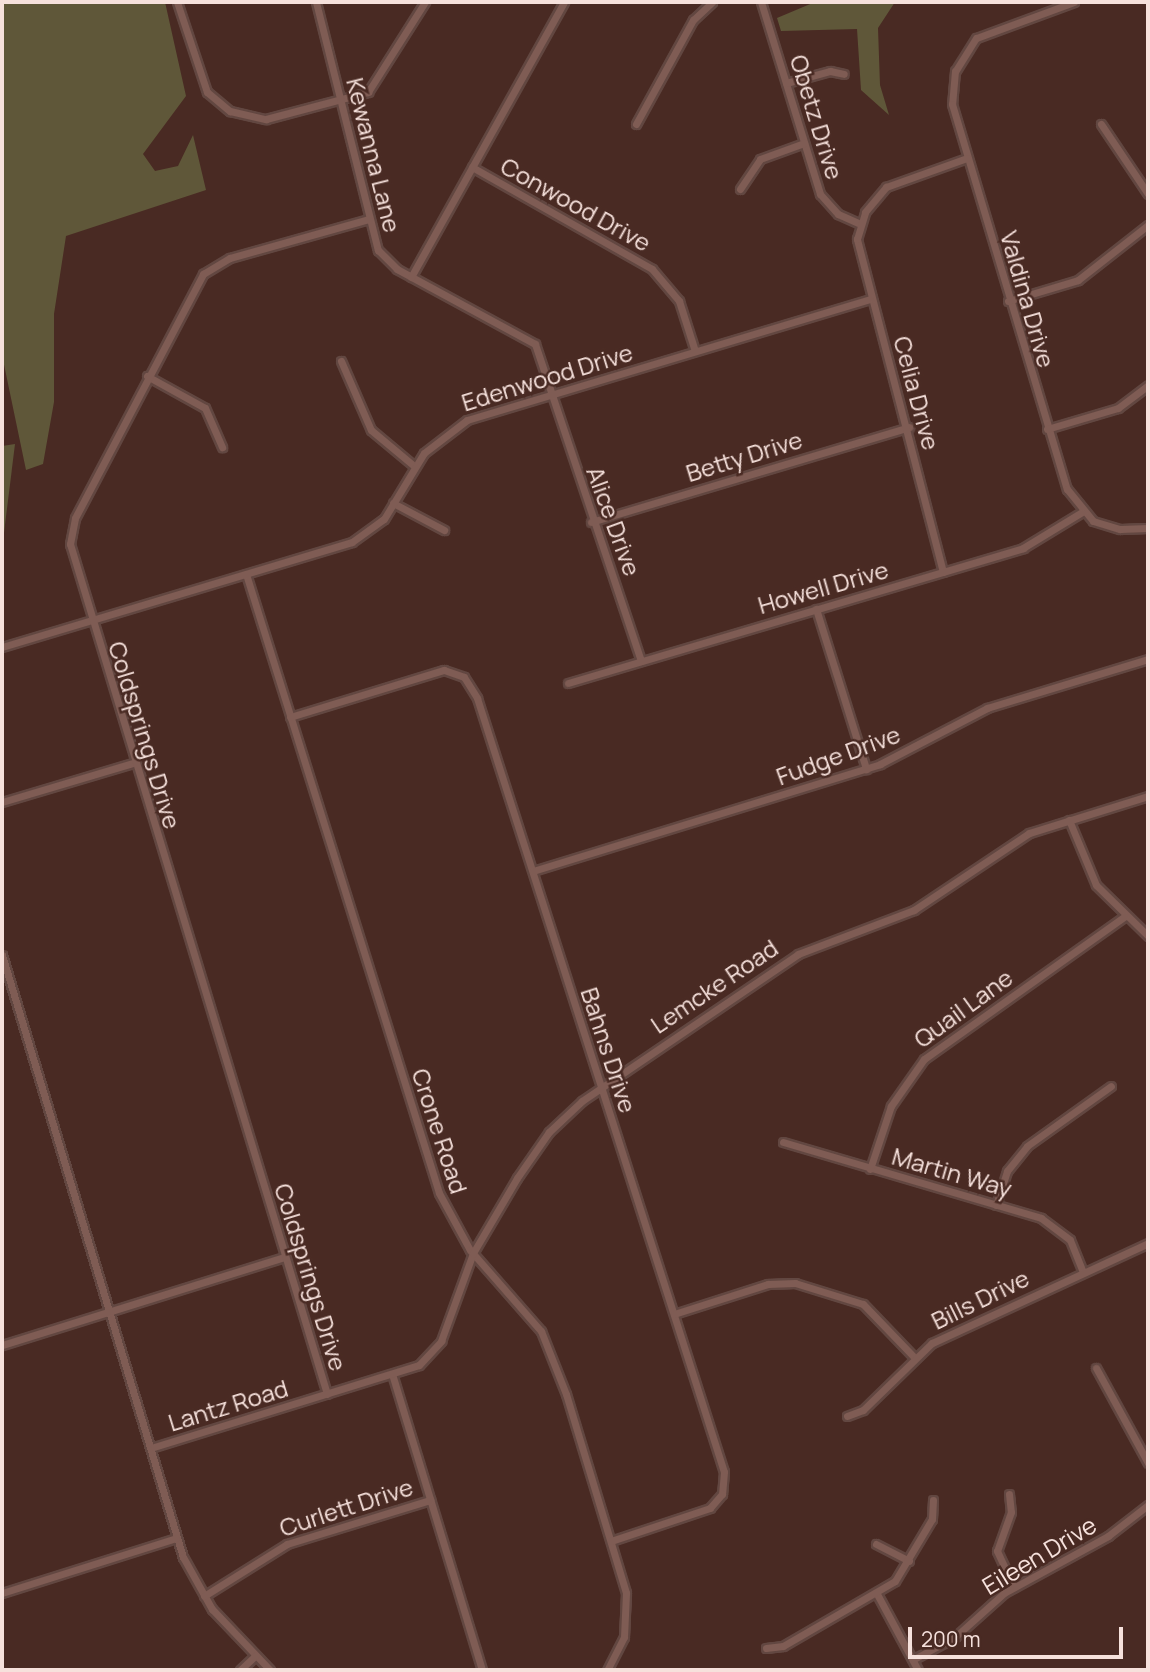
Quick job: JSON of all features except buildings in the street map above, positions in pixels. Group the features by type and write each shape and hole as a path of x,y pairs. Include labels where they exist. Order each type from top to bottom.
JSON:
{"street":[{"path":"177,2 196,74 213,99 257,119 340,103 377,85 425,2"},
{"name":"Kewanna Lane","path":"316,2 369,219 382,256 411,277 526,336 540,354 552,394"},
{"path":"411,277 564,2"},
{"path":"636,124 693,20 712,2"},
{"name":"Obetz Drive","path":"761,2 824,200 860,224"},
{"name":"Valdina Drive","path":"1074,2 981,34 962,55 951,92 1008,301 1063,482 1082,512"},
{"path":"786,83 830,71 844,74"},
{"path":"1101,124 1148,194"},
{"path":"740,189 760,159 804,143"},
{"path":"860,224 891,183 967,158"},
{"name":"Conwood Drive","path":"472,167 652,269 679,302 695,351"},
{"name":"Coldsprings Drive","path":"327,1394 71,555 72,525 190,292 211,267 369,219"},
{"name":"Celia Drive","path":"860,224 858,254 909,428 943,572"},
{"path":"1008,301 1078,280 1148,225"},
{"name":"Edenwood Drive","path":"2,648 352,542 379,524 414,466 456,426 552,394 870,299"},
{"path":"341,362 371,430 414,466"},
{"path":"147,376 205,408 222,447"},
{"path":"1047,429 1118,408 1148,385"},
{"name":"Alice Drive","path":"552,394 591,522 641,661"},
{"name":"Betty Drive","path":"591,522 909,428"},
{"path":"393,503 444,530"},
{"path":"1082,512 1112,528 1148,528"},
{"name":"Howell Drive","path":"568,682 1039,542 1082,512"},
{"name":"Crone Road","path":"246,574 431,1172 473,1253 527,1310 548,1345 611,1541 627,1619 607,1670"},
{"path":"816,609 866,769"},
{"name":"Fudge Drive","path":"533,871 866,769 987,708 1148,659"},
{"name":"Bahns Drive","path":"290,717 421,675 461,675 477,698 722,1466 724,1489 703,1513 611,1541"},
{"path":"2,802 133,763"},
{"name":"Lemcke Road","path":"393,1377 419,1365 441,1341 473,1253 549,1132 601,1087 788,959 914,910 999,848 1069,820 1148,796"},
{"path":"1069,820 1089,874 1125,916 1148,936"},
{"name":"Quail Lane","path":"870,1169 891,1106 924,1059 1125,916"},
{"name":"Lantz Road","path":"2,955 154,1447 327,1394 393,1377"},
{"path":"996,1205 1007,1171 1027,1146 1111,1086"},
{"name":"Martin Way","path":"783,1142 1055,1225 1074,1246 1083,1272"},
{"name":"Bills Drive","path":"847,1416 863,1410 915,1357 951,1333 1148,1242"},
{"path":"2,1345 285,1257"},
{"path":"674,1314 768,1284 795,1283 863,1304 915,1357"},
{"path":"1096,1368 1148,1463"},
{"path":"393,1377 482,1670"},
{"path":"154,1447 176,1538 204,1596 270,1670"},
{"path":"1009,1494 1011,1512 997,1551 1014,1587"},
{"name":"Curlett Drive","path":"204,1596 287,1544 430,1500"},
{"path":"765,1647 783,1646 877,1594 909,1561 932,1519 933,1500"},
{"name":"Eileen Drive","path":"914,1659 955,1637 1014,1587 1108,1536 1148,1505"},
{"path":"2,1593 176,1538"},
{"path":"876,1544 909,1561"},
{"path":"877,1594 918,1670"},
{"path":"240,1670 256,1656"}],"shaded area":[{"path":"2,2 165,2 186,96 143,154 155,171 178,166 193,135 206,190 66,236 54,314 54,402 43,464 26,470 2,355"},
{"path":"815,2 895,2 878,28 880,85 889,115 861,90 857,29 781,31 777,18"},
{"path":"15,444 2,549 2,446"}]}
